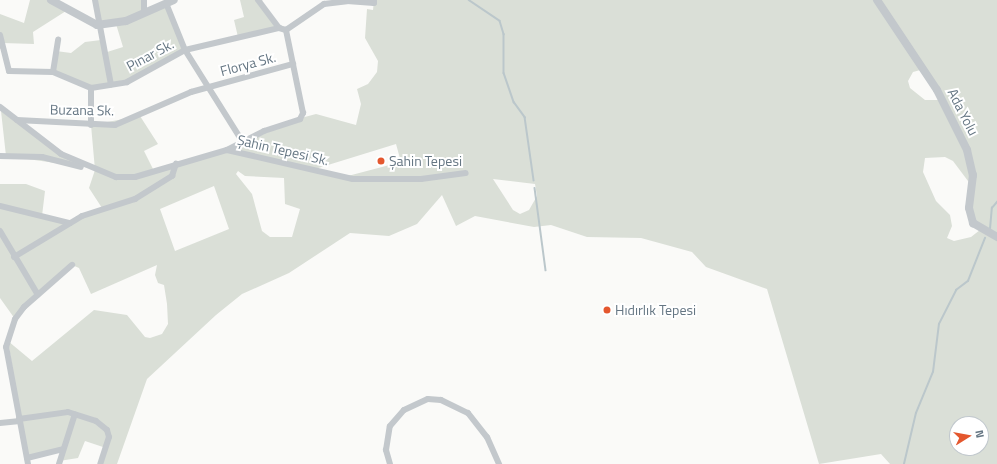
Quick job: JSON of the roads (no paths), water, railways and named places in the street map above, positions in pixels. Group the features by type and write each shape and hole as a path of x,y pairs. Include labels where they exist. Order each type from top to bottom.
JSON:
{"street":[{"path":"51,0 98,25 126,21 170,1 185,50 209,86 242,141"},
{"path":"95,0 98,25 111,85"},
{"path":"144,0 144,12"},
{"path":"258,0 279,28 286,30"},
{"path":"286,30 324,4 347,0 374,3 374,0"},
{"name":"Ada Yolu","path":"877,0 937,90 967,150 973,175 969,208 973,222 997,237"},
{"name":"Pınar Sk.","path":"91,88 111,85 141,76 185,50 279,28"},
{"path":"227,150 242,141 300,119 303,113 286,30"},
{"path":"0,35 9,71 53,72 91,88 91,126"},
{"path":"53,72 58,40"},
{"name":"Florya Sk.","path":"209,86 293,64"},
{"name":"Buzana Sk.","path":"17,120 91,126 132,120 209,86"},
{"path":"0,107 17,120"},
{"path":"0,111 7,113"},
{"name":"Şahin Tepesi Sk.","path":"17,120 61,154 91,168 124,178 227,150 353,179 421,179 466,173"},
{"path":"0,156 42,157 91,168"},
{"path":"14,257 70,223 97,210 135,199 172,176 176,164"},
{"path":"0,206 70,223"},
{"path":"0,231 14,257 38,295"},
{"path":"62,449 28,461 6,347 15,319 38,295 72,265"},
{"path":"390,464 386,450 390,426 404,410 428,399 441,400 468,413 487,437 499,464"},
{"path":"0,423 20,420 51,412 75,414 96,421 107,430 109,437 100,464"},
{"path":"59,464 62,449 75,414"}],"waterway":[{"path":"469,0 500,21 504,34 504,73 514,102 525,117 534,180"},
{"path":"535,188 546,270"},
{"path":"990,229 992,208 997,202"},
{"path":"904,464 916,413 933,372 939,324 956,290 968,281 985,238"}],"place":[{"name":"Şahin Tepesi","path":"381,161"},
{"name":"Hıdırlık Tepesi","path":"607,310"}]}
